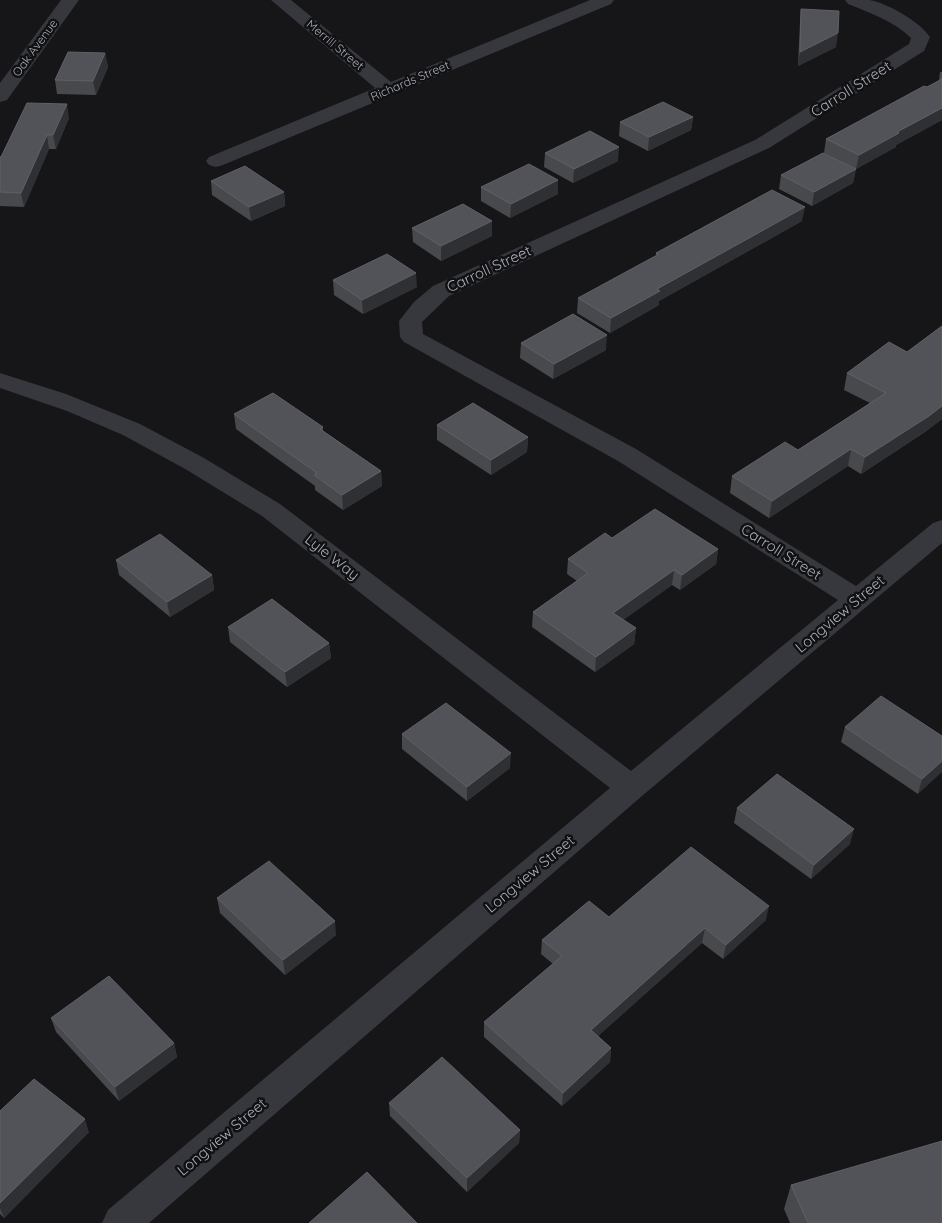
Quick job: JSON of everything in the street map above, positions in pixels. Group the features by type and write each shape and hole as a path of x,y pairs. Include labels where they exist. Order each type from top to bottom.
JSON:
{"street":[{"name":"Oak Avenue","path":"0,96 70,0"},
{"name":"Merrill Street","path":"280,0 389,90"},
{"name":"Richards Street","path":"216,161 605,0"},
{"name":"Carroll Street","path":"854,0 888,13 909,25 921,37 917,47 762,144 441,291 422,307 410,321 412,337 627,454 858,600"},
{"name":"Lyle Way","path":"0,380 76,406 148,438 216,475 256,500 631,788"},
{"name":"Longview Street","path":"121,1223 631,788 942,529"}],"building":[{"path":"801,9 839,11 838,33 800,52"},
{"path":"68,52 105,53 93,81 55,80"},
{"path":"942,79 942,108 859,155 826,139 924,86 927,87"},
{"path":"663,102 693,117 649,137 620,122"},
{"path":"27,103 67,104 53,135 47,135 21,193 0,192 0,157"},
{"path":"590,131 619,147 574,169 545,153"},
{"path":"823,153 856,169 814,192 781,175"},
{"path":"529,164 558,180 511,204 481,187"},
{"path":"245,166 284,192 249,207 211,181"},
{"path":"772,190 805,207 657,289 660,291 611,318 578,298 659,254 656,253"},
{"path":"463,204 492,221 441,246 412,228"},
{"path":"387,254 416,273 362,300 333,280"},
{"path":"573,314 607,335 554,364 521,343"},
{"path":"942,326 942,406 929,416 865,457 851,449 772,501 732,476 785,442 798,450 886,393 847,373 889,342 907,352"},
{"path":"273,393 323,427 320,429 381,471 342,495 314,475 317,473 234,414"},
{"path":"473,403 528,437 491,460 437,425"},
{"path":"655,509 718,549 682,575 674,570 613,613 636,628 596,657 533,612 588,573 568,559 605,533 612,538"},
{"path":"160,534 212,575 167,602 116,560"},
{"path":"272,599 329,643 285,672 228,627"},
{"path":"881,696 942,736 942,761 922,779 845,727"},
{"path":"446,703 511,753 467,787 402,734"},
{"path":"777,774 854,829 814,865 737,808"},
{"path":"691,847 769,906 726,945 705,928 591,1030 611,1048 563,1093 484,1022 562,956 542,940 589,901 609,917"},
{"path":"269,861 335,921 283,960 217,898"},
{"path":"109,976 174,1043 115,1087 51,1018"},
{"path":"442,1057 520,1130 467,1178 389,1103"},
{"path":"34,1079 85,1119 0,1203 0,1111"},
{"path":"942,1141 942,1223 808,1223 791,1185"},
{"path":"367,1172 417,1223 309,1223"}]}
